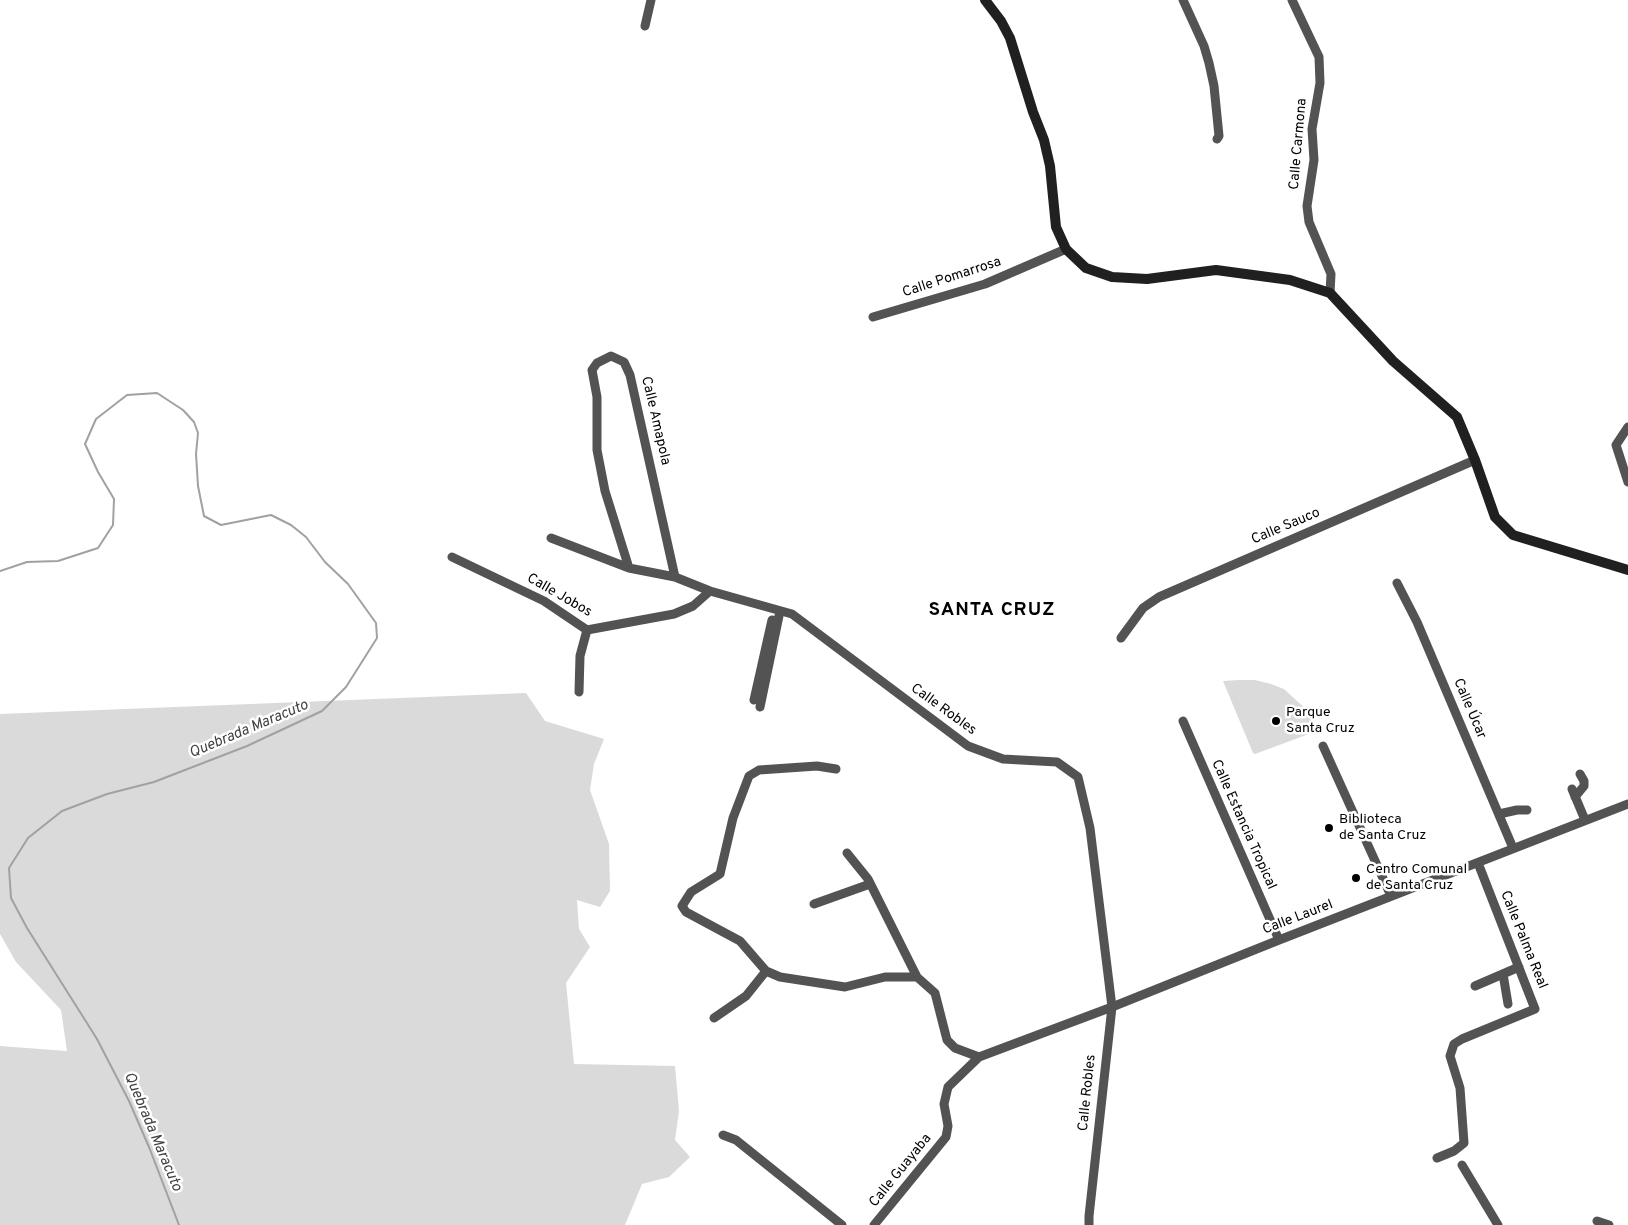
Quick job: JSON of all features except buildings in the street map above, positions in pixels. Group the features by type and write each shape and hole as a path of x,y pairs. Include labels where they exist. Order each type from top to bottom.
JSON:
{"street":[{"path":"645,26 651,0"},
{"path":"985,0 1001,21 1010,38 1033,112 1044,140 1050,166 1056,227 1066,249 1086,268 1112,277 1147,279 1216,270 1290,280 1330,293 1393,361 1457,417 1475,460 1495,517 1513,535 1628,570"},
{"path":"1183,0 1204,46 1209,63 1214,86 1218,139"},
{"name":"Calle Carmona","path":"1292,0 1319,57 1320,83 1312,129 1314,160 1307,206 1309,222 1331,274 1330,293"},
{"name":"Calle Pomarrosa","path":"873,317 985,284 1066,249"},
{"name":"Calle Amapola","path":"629,568 605,491 597,450 597,397 592,370 597,363 611,356 624,362 630,375 675,577"},
{"path":"1628,427 1616,445 1628,482"},
{"name":"Calle Sauco","path":"1121,638 1143,608 1158,597 1475,460"},
{"name":"Calle Robles","path":"551,538 629,568 675,577 710,591 792,614 968,746 1003,759 1058,762 1078,777 1090,828 1112,1007 1089,1225"},
{"name":"Calle Jobos","path":"452,557 544,601 588,630 674,614 693,606 710,591"},
{"name":"Calle Úcar","path":"1397,583 1417,622 1513,848"},
{"path":"757,704 777,610"},
{"path":"578,692 580,656 588,630"},
{"name":"Calle Estancia Tropical","path":"1183,721 1279,940"},
{"path":"1323,746 1391,896"},
{"path":"836,769 817,766 759,770 750,776 733,818 720,874 691,892 682,906 686,912 740,941 766,971 780,977 845,986 884,977 917,977"},
{"path":"1580,774 1584,781 1584,786 1574,793 1585,820"},
{"name":"Calle Laurel","path":"979,1058 1628,804"},
{"path":"1499,814 1527,810"},
{"path":"847,853 870,884 917,977 935,993 947,1040 955,1048 979,1058"},
{"name":"Calle Palma Real","path":"1437,1158 1454,1151 1464,1143 1460,1088 1450,1056 1454,1044 1462,1039 1535,1010 1478,863"},
{"path":"814,904 870,884"},
{"path":"1475,986 1519,967"},
{"path":"714,1018 746,996 766,971"},
{"path":"1503,974 1508,1004"},
{"name":"Calle Guayaba","path":"874,1225 946,1137 948,1126 944,1104 948,1087 979,1058"},
{"path":"722,1135 736,1140 842,1225"},
{"path":"1462,1165 1498,1225"},
{"path":"1597,1221 1609,1225"}],"shaded area":[{"name":"Parque Santa Cruz","path":"1255,680 1284,689 1309,712 1317,731 1255,754 1253,753 1223,681"},
{"path":"526,693 545,721 604,739 594,764 590,790 609,844 610,891 600,907 577,900 579,929 590,947 566,983 574,1064 675,1066 679,1111 675,1140 690,1157 669,1177 642,1184 625,1225 0,1225 0,1046 67,1051 61,1010 16,962 0,934 0,714"}],"waterway":[{"name":"Quebrada Maracuto","path":"0,571 27,562 58,561 98,548 113,525 114,499 98,472 85,444 96,419 127,395 157,393 183,410 194,422 198,433 196,454 198,486 204,516 221,525 271,515 291,525 306,537 325,562 348,584 376,623 377,638 346,687 322,711 247,746 154,782 107,794 62,811 28,838 9,868 11,898 27,928 97,1039 129,1101 179,1225"}],"place":[{"name":"Parque Santa Cruz","path":"1276,721"},
{"name":"Biblioteca de Santa Cruz","path":"1329,828"},
{"name":"Centro Comunal de Santa Cruz","path":"1356,878"}],"district":[{"name":"SANTA CRUZ","path":"992,611"}]}
